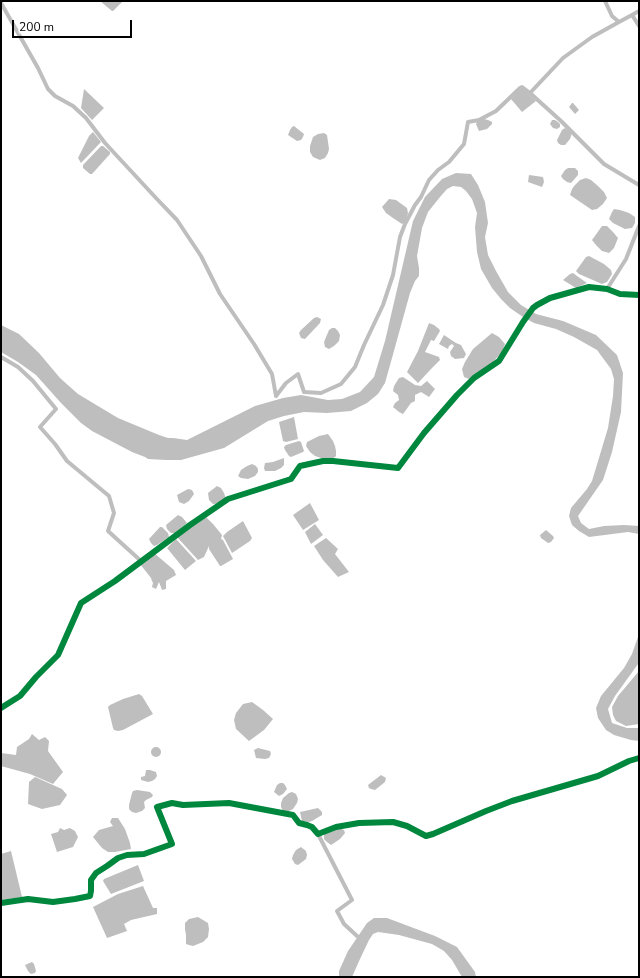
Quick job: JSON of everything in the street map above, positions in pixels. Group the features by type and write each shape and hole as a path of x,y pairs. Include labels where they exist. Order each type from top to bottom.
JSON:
{"street":[{"path":"605,1 612,16 619,22"},
{"path":"1,4 38,68 48,89 56,96 73,106 86,118 105,143 178,220 201,256 220,294 254,344 272,374 276,396 286,383 298,374 304,392 321,393 341,384 355,367 383,305 393,275 400,237 405,224 429,180 438,170 449,162 464,144 468,122 480,120 496,111 520,88 522,87 530,93 561,121 604,164 639,185"},
{"path":"530,93 563,58 592,37 639,11"},
{"path":"632,16 639,26"},
{"path":"607,289 626,259 639,226"},
{"path":"1,708 20,696 58,655 80,603 115,582 190,525 228,499 291,479 300,466 323,461 398,468 424,433 457,395 474,378 499,361 533,308 550,298 589,287 607,289 620,294 639,296"},
{"path":"1,357 18,367 33,381 56,409 40,427 67,461 109,496 114,513 108,531 141,562"},
{"path":"318,834 336,827 393,822 407,826 426,836 512,800 598,776 629,761 639,758"},
{"path":"1,903 28,899 53,902 90,896 92,880 96,873 118,858 127,855 144,854 172,844 157,807 172,803 183,805 229,803 293,815 299,823 312,827 318,834 352,900 337,911 344,924 357,936"}],"shaded area":[{"path":"100,1 123,1 112,11"},
{"path":"522,88 536,101 522,112 511,99"},
{"path":"84,89 104,108 92,120 81,108"},
{"path":"572,103 579,110 575,114 569,107"},
{"path":"484,119 492,122 492,124 487,129 479,131 476,124"},
{"path":"552,120 558,122 560,127 557,129 553,128 550,124"},
{"path":"294,126 304,134 301,140 297,141 288,135"},
{"path":"565,128 572,133 570,139 565,145 561,145 557,140 562,130"},
{"path":"93,132 101,142 81,163 78,158 89,136"},
{"path":"324,133 327,135 329,149 325,158 320,160 313,157 310,152 310,146 313,137"},
{"path":"101,146 110,152 110,154 92,174 90,174 83,168 83,165"},
{"path":"568,168 575,168 578,171 578,175 571,183 567,182 561,176"},
{"path":"456,173 471,174 478,185 485,202 488,223 485,237 488,255 508,292 521,305 536,314 563,321 596,335 617,355 623,373 621,412 612,452 603,480 578,516 581,523 589,529 604,526 639,526 639,534 628,532 589,537 572,525 569,516 571,508 592,481 608,428 614,379 611,369 597,350 556,329 534,323 510,308 501,299 492,288 481,269 477,252 475,227 477,213 472,199 461,187 453,186 447,189 428,212 422,228 417,256 419,276 410,293 385,383 378,394 367,403 351,411 327,413 304,412 284,416 268,421 224,448 181,460 148,459 92,431 81,423 36,375 1,352 1,325 19,334 39,353 60,378 78,394 118,418 168,438 187,440 255,406 283,398 301,395 328,400 342,399 360,392 374,377 385,341 413,221 425,197 442,179"},
{"path":"529,175 543,177 544,182 542,187 528,182"},
{"path":"586,178 598,186 607,198 597,209 592,210 570,195 575,185 580,180"},
{"path":"389,199 396,200 407,208 408,213 405,222 402,224 386,213 382,207"},
{"path":"614,209 629,213 635,217 635,223 632,228 625,229 613,223 609,219"},
{"path":"602,226 607,226 618,238 614,248 609,253 602,251 592,240"},
{"path":"589,256 604,264 611,270 612,274 607,282 602,284 579,274 576,271 586,257"},
{"path":"573,273 587,283 576,288 563,280"},
{"path":"317,317 321,319 320,323 305,339 301,338 299,333 301,330"},
{"path":"429,323 434,325 440,331 434,341 431,340 425,352 439,357 440,360 418,383 407,372 418,351"},
{"path":"335,328 340,335 339,341 329,349 325,347 324,342 329,330"},
{"path":"492,333 499,337 505,344 502,352 486,369 469,379 464,377 462,369 473,349"},
{"path":"444,335 461,345 466,354 464,358 455,359 451,356 450,352 454,346 452,344 448,349 439,344"},
{"path":"403,377 415,385 421,386 427,381 435,389 429,397 421,392 415,395 415,401 411,403 403,414 393,407 399,400 398,395 393,391 399,378"},
{"path":"294,417 298,439 286,442 283,441 279,422"},
{"path":"328,434 335,446 336,456 331,459 315,456 306,446 307,442 319,436"},
{"path":"299,441 301,442 304,451 291,457 289,456 284,447"},
{"path":"284,458 284,465 281,468 275,471 265,471 265,463"},
{"path":"252,464 258,469 255,476 248,479 238,476 241,470"},
{"path":"217,486 221,488 226,499 213,504 209,500 208,493"},
{"path":"188,489 192,490 194,494 189,501 184,504 179,502 177,495"},
{"path":"310,503 319,520 303,530 293,515"},
{"path":"178,515 187,523 175,533 171,533 167,529 166,525"},
{"path":"206,517 222,535 221,539 223,540 233,559 221,566 209,549 209,546 204,557 198,560 177,537 189,527"},
{"path":"243,521 252,538 232,553 223,536"},
{"path":"315,524 323,535 311,544 305,532"},
{"path":"160,527 168,533 169,537 154,546 149,539"},
{"path":"546,530 554,538 548,543 541,538 540,535"},
{"path":"326,538 338,549 335,554 349,572 338,577 323,560 314,546"},
{"path":"176,539 196,561 185,570 167,548"},
{"path":"154,553 174,570 176,575 166,581 166,589 162,590 159,582 156,589 152,587 153,583 151,578 140,564"},
{"path":"639,634 638,664 615,696 608,709 612,723 627,728 639,728 639,741 614,735 606,730 598,718 596,708 601,696 624,668 632,654"},
{"path":"639,671 639,724 626,726 616,721 613,715 612,707 618,696"},
{"path":"139,694 142,696 153,714 123,730 114,730 108,707 123,699"},
{"path":"252,702 273,719 264,730 249,741 236,729 234,720 236,713 243,704"},
{"path":"32,734 39,740 45,737 49,741 48,751 63,772 53,784 30,774 1,766 1,753 16,755 17,747 29,739"},
{"path":"154,747 158,747 160,748 160,756 154,757 151,754 151,750"},
{"path":"258,748 270,751 271,754 269,758 256,758 254,750"},
{"path":"146,770 156,772 157,776 155,779 148,782 141,780 141,777 145,776"},
{"path":"381,775 386,778 385,782 375,790 369,788 368,785"},
{"path":"35,777 62,789 67,795 60,805 42,809 28,804 29,782"},
{"path":"283,783 287,789 279,796 274,792 277,785"},
{"path":"137,790 150,792 153,795 144,802 145,808 136,813 129,809 129,805 133,791"},
{"path":"292,792 296,794 298,799 297,803 293,809 287,812 283,811 281,803 283,798"},
{"path":"318,808 322,812 322,815 309,822 302,821 300,812"},
{"path":"112,818 118,818 125,829 131,849 108,852 102,848 93,837 99,830 113,826 110,822"},
{"path":"60,828 64,830 70,828 75,831 78,837 73,847 57,852 51,834 58,832"},
{"path":"339,828 344,830 345,833 340,839 331,845 324,839 324,834"},
{"path":"301,847 306,851 307,855 306,859 298,865 295,864 292,859 296,850"},
{"path":"11,851 22,897 1,900 1,854"},
{"path":"138,865 144,881 111,894 103,881 104,879"},
{"path":"143,886 153,908 157,908 157,914 131,920 124,924 127,931 107,938 93,907 118,894"},
{"path":"198,917 208,923 208,937 203,942 193,946 186,944 185,923 189,919"},
{"path":"374,918 387,918 435,936 457,947 475,972 476,977 462,977 452,960 444,951 432,944 399,935 378,932 373,934 369,940 352,977 339,977 339,971 348,951 367,923"},
{"path":"32,962 36,971 35,973 31,974 25,965"}],"cycle path":[{"path":"1,708 20,696 58,655 81,603 115,581 190,525 228,499 291,479 300,466 323,461 398,468 424,433 457,395 474,378 499,361 523,322 537,305 550,298 589,287 607,289 620,294 639,295"},
{"path":"1,903 28,899 53,902 90,896 91,880 96,873 118,858 127,855 144,854 172,844 157,807 172,803 183,805 229,803 293,815 299,823 312,827 318,834 336,827 359,823 393,822 407,826 426,836 512,801 598,776 629,761 639,758"}]}
